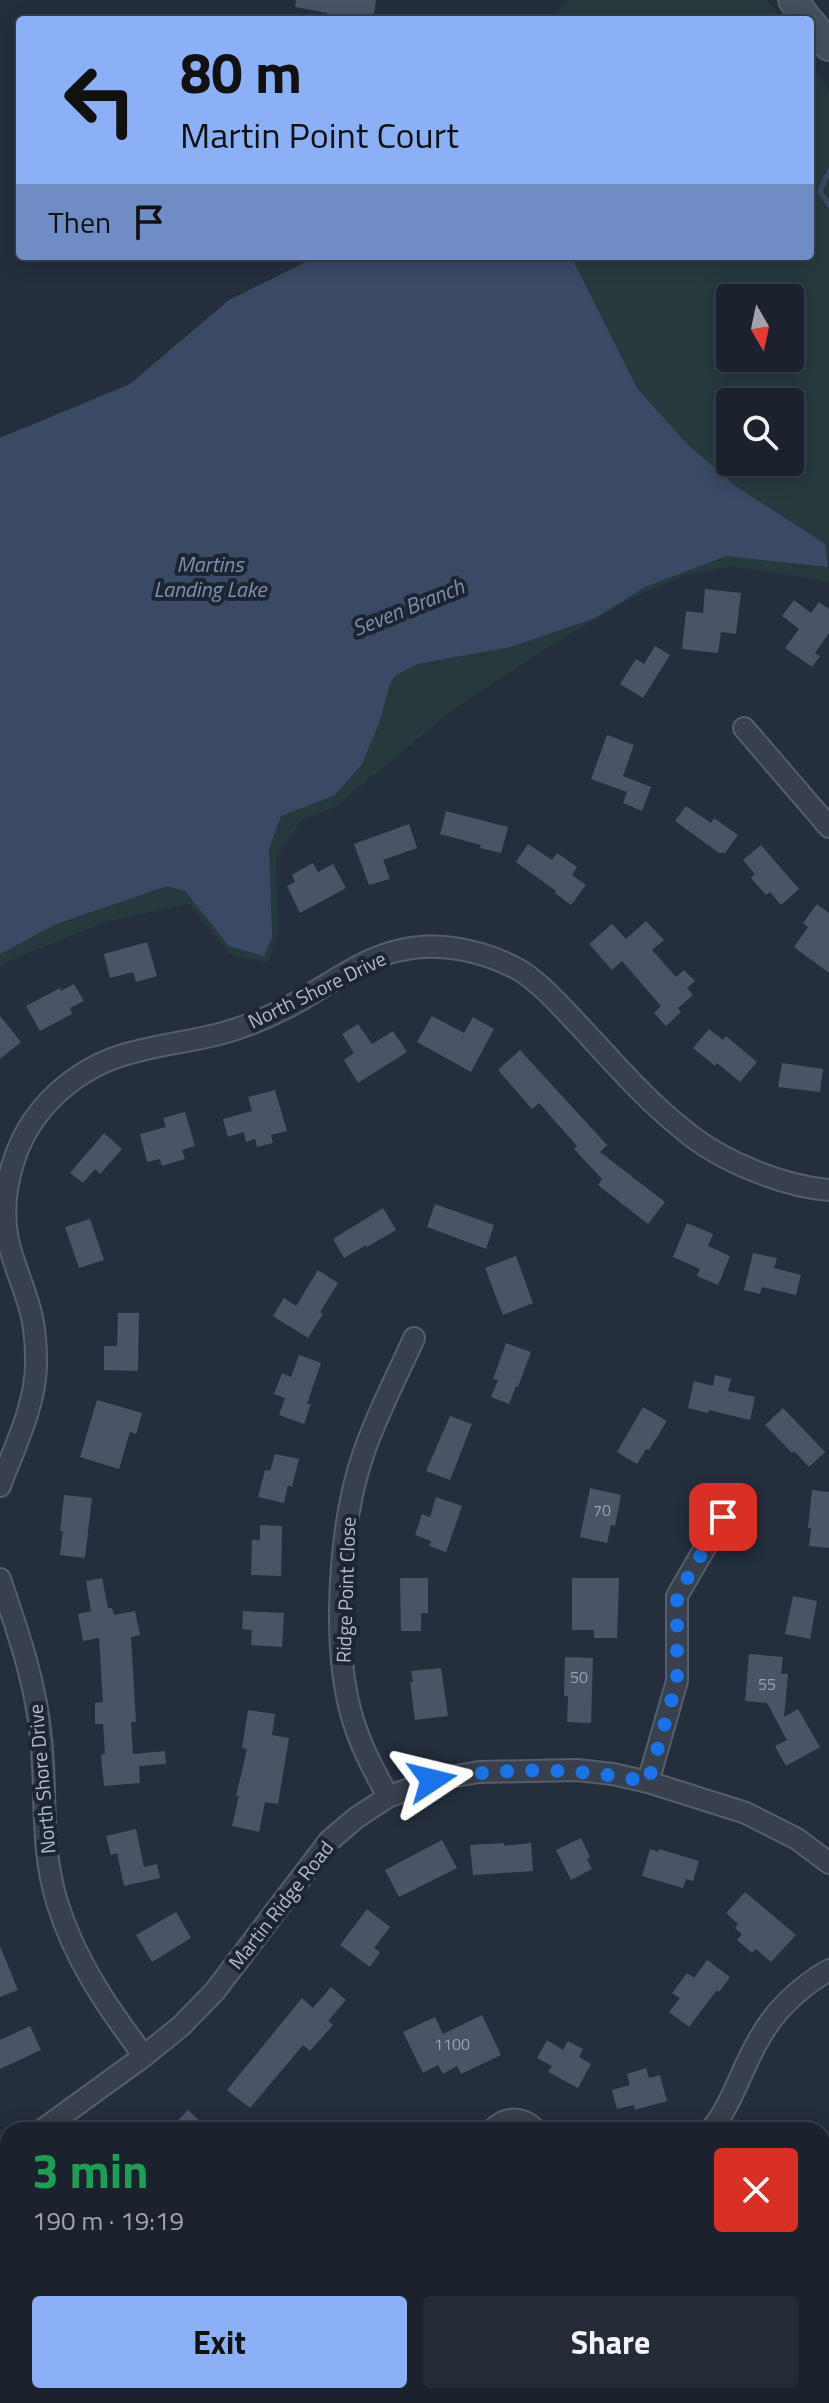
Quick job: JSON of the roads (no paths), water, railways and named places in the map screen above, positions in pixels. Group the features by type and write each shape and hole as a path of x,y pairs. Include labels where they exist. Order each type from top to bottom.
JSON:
{"street":[{"path":"793,0 805,16"},
{"path":"814,27 829,46"},
{"path":"744,728 829,827"},
{"name":"North Shore Drive","path":"0,1486 29,1406 36,1365 32,1321 8,1239 6,1216 7,1190 13,1165 23,1139 38,1114 83,1072 110,1059 242,1028 284,1010 372,959 402,950 435,946 480,953 521,972 548,993 657,1107 687,1133 739,1164 787,1181 829,1190"},
{"name":"Ridge Point Close","path":"388,1797 352,1718 343,1676 344,1543 350,1499 363,1453 414,1338"},
{"path":"648,1782 677,1681 677,1596 723,1517"},
{"name":"North Shore Drive","path":"0,1579 28,1663 38,1707 44,1834 57,1902 89,1977 144,2056"},
{"name":"Martin Ridge Road","path":"53,2122 181,2026 215,1991 329,1841 388,1797 432,1780 479,1772 577,1770 613,1774 746,1813 797,1839 829,1863"},
{"path":"717,2122 759,2039 782,2006 829,1970"},
{"path":"503,2122 513,2119 523,2122"}],"water":[{"name":"Martins Landing Lake","path":"310,260 573,260 637,388 686,443 716,469 716,476 724,476 825,544 828,567 726,556 645,587 595,618 510,647 417,664 395,676 362,764 335,795 281,816 269,849 272,937 264,956 229,946 185,891 167,886 56,924 0,954 0,438 130,384 229,300"}],"waterway":[{"name":"Seven Branch","path":"829,171 820,191 829,205"}]}
